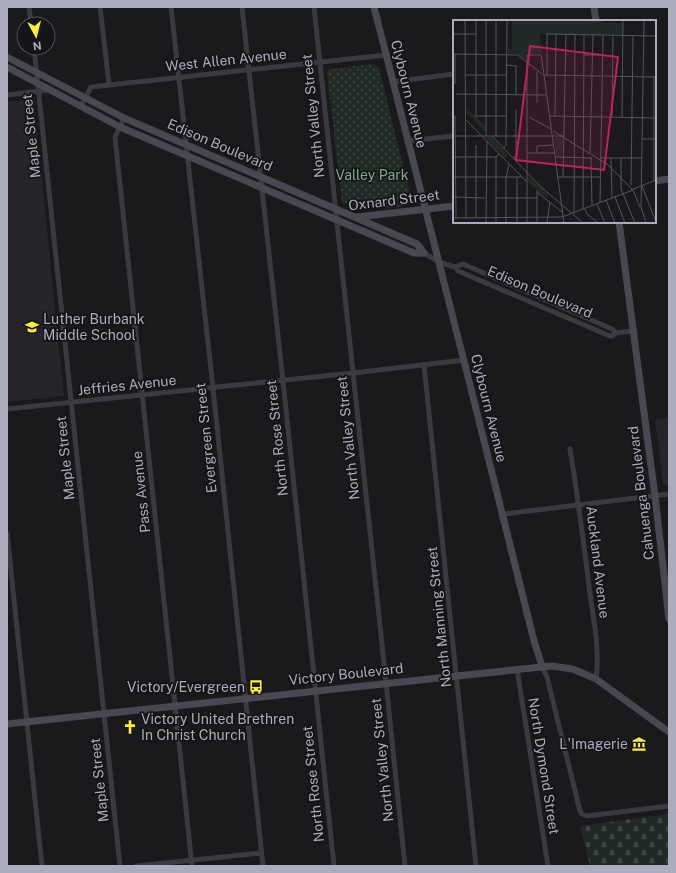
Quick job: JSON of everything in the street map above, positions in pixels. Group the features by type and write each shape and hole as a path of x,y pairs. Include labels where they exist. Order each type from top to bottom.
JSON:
{"main road":[{"name":"Clybourn Avenue","path":"374,7 534,641 542,666"},
{"path":"594,7 596,20"},
{"name":"Edison Boulevard","path":"7,57 124,118 417,244 424,253"},
{"name":"Edison Boulevard","path":"7,68 120,127 414,252 424,253"},
{"path":"656,181 669,179"},
{"name":"Oxnard Street","path":"337,219 453,206"},
{"name":"Cahuenga Boulevard","path":"619,223 655,496 669,619"},
{"name":"Victory Boulevard","path":"7,724 517,670 542,666 560,666 573,669 596,679 666,726 669,732"}],"street":[{"path":"100,7 109,84"},
{"name":"Evergreen Street","path":"170,7 213,388 263,866"},
{"name":"North Rose Street","path":"242,7 334,866"},
{"name":"North Valley Street","path":"314,7 405,866"},
{"name":"Maple Street","path":"35,56 120,866"},
{"name":"West Allen Avenue","path":"81,106 91,86 386,56"},
{"path":"392,82 453,74"},
{"path":"7,95 49,90"},
{"name":"Pass Avenue","path":"124,118 115,137 191,863"},
{"path":"407,141 453,136"},
{"name":"Edison Boulevard","path":"424,253 439,262 455,267 458,271 610,336 616,333 633,331"},
{"name":"Edison Boulevard","path":"455,267 463,264 612,329 616,333"},
{"name":"Jeffries Avenue","path":"7,409 464,360"},
{"name":"North Manning Street","path":"424,365 476,866"},
{"name":"Auckland Avenue","path":"570,449 579,505 595,636 598,667 596,679"},
{"path":"503,514 669,494"},
{"path":"7,533 42,866"},
{"name":"Clybourn Avenue","path":"542,666 547,676 580,811 582,814 587,816 669,806"},
{"name":"North Dymond Street","path":"517,670 548,866"},
{"path":"136,866 191,863 261,853"}],"shaded area":[{"name":"Luther Burbank Middle School","path":"31,99 34,102 64,396 7,402 7,102"},
{"path":"669,417 669,486 667,486 663,483 655,419"}],"green space":[{"name":"Valley Park","path":"374,64 379,68 411,197 409,204 384,209 367,208 342,203 327,72 329,69"},
{"path":"669,814 669,866 590,866 580,826"}],"place":[{"name":"Luther Burbank Middle School","path":"32,327"},
{"name":"Victory/Evergreen","path":"256,687"},
{"name":"Victory United Brethren In Christ Church","path":"130,727"},
{"name":"L'Imagerie","path":"639,744"}]}
